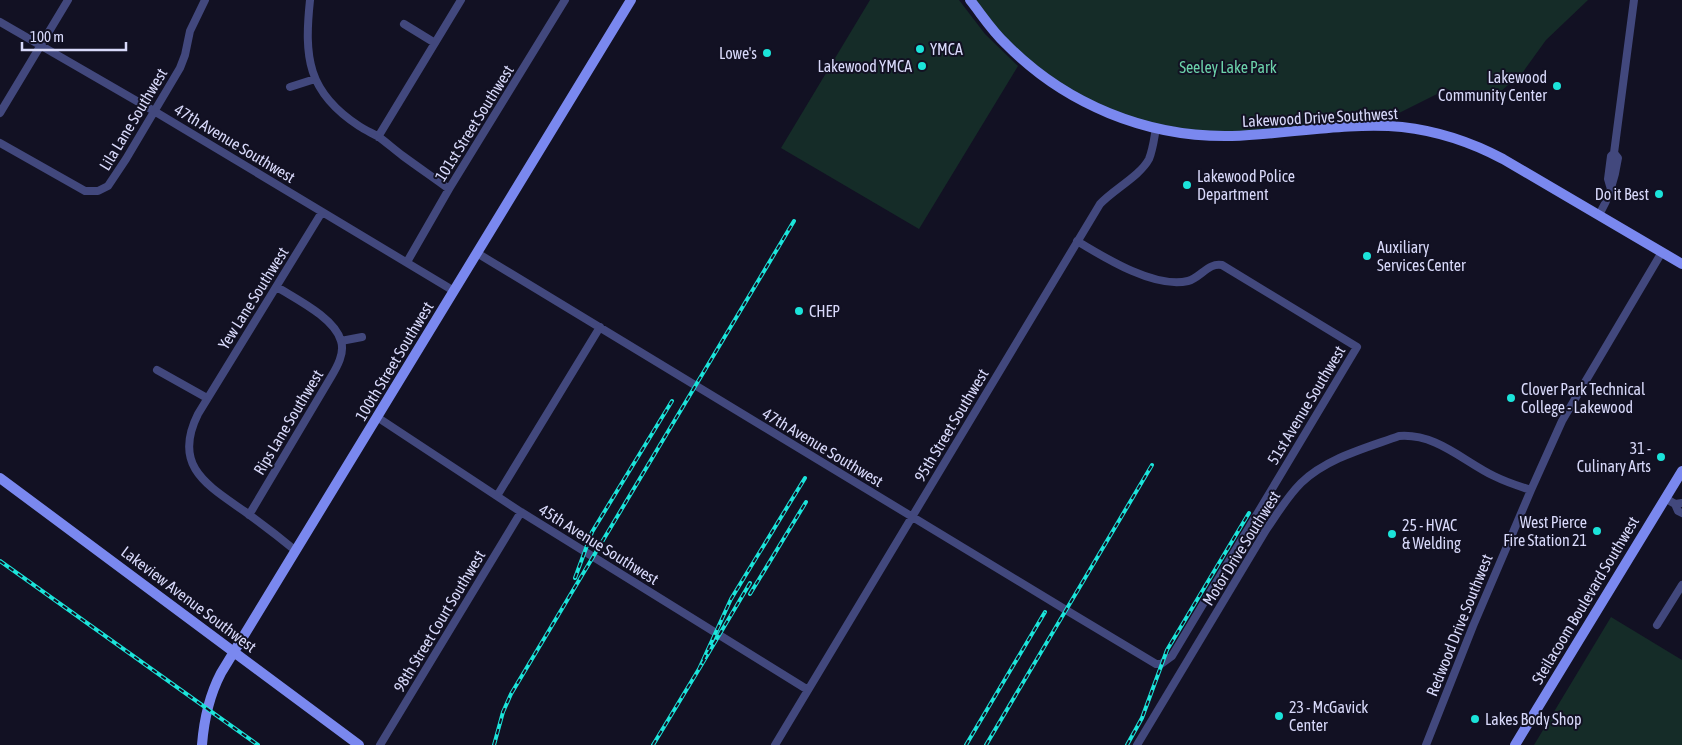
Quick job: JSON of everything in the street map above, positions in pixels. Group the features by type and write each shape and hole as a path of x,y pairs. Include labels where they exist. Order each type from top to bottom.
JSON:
{"main road":[{"name":"100th Street Southwest","path":"202,745 205,715 213,688 630,0"},
{"name":"Lakewood Drive Southwest","path":"970,0 1006,45 1058,88 1110,114 1156,128 1194,135 1214,136 1371,126 1401,127 1431,132 1461,140 1489,152 1682,264"},
{"name":"Steilacoom Boulevard Southwest","path":"1515,745 1682,471"},
{"name":"Lakeview Avenue Southwest","path":"0,478 359,745"}],"street":[{"path":"0,113 68,0"},
{"name":"Lila Lane Southwest","path":"0,143 85,191 98,191 108,186 180,68 190,31 205,0"},
{"path":"310,0 306,44 309,62 324,95 334,106 359,126 378,137 449,189"},
{"path":"378,137 461,0"},
{"name":"101st Street Southwest","path":"407,262 449,189 565,0"},
{"path":"1599,215 1605,206 1610,186 1614,180 1618,158 1614,153 1634,0"},
{"name":"47th Avenue Southwest","path":"0,22 154,110 454,291"},
{"path":"404,24 435,43"},
{"path":"290,87 316,79"},
{"name":"95th Street Southwest","path":"775,745 1100,204 1145,166 1152,148 1156,128"},
{"name":"Yew Lane Southwest","path":"296,550 203,481 193,464 189,448 190,433 193,423 207,398 322,212"},
{"name":"51st Avenue Southwest","path":"1077,242 1134,272 1169,281 1194,279 1214,265 1222,265 1357,347 1172,656 1161,664 1156,664"},
{"name":"Redwood Drive Southwest","path":"1426,745 1472,627 1530,490 1562,421 1662,252"},
{"name":"47th Avenue Southwest","path":"477,253 1156,664"},
{"path":"277,287 320,314 329,322 341,340 362,337"},
{"path":"497,496 600,327"},
{"name":"Rips Lane Southwest","path":"248,515 331,377 339,361 341,340"},
{"path":"157,370 207,398"},
{"name":"45th Avenue Southwest","path":"377,417 521,512 808,690"},
{"name":"Motor Drive Southwest","path":"1138,745 1266,530 1288,498 1302,482 1326,464 1399,436 1411,435 1426,438 1494,476 1530,490"},
{"path":"1665,498 1679,503 1678,511 1682,514"},
{"name":"98th Street Court Southwest","path":"380,745 521,512"},
{"path":"1657,625 1682,585"}],"green space":[{"path":"870,0 959,0 985,34 1018,66 919,229 781,148"},
{"name":"Seeley Lake Park","path":"970,0 1588,0 1546,40 1523,72 1500,92 1468,98 1447,89 1371,127 1232,136 1124,119 1045,78"},
{"path":"1611,617 1682,660 1682,745 1534,745"}],"railway":[{"path":"494,745 503,712 511,694 794,221"},
{"path":"575,578 592,532 672,401"},
{"path":"986,745 1152,465"},
{"path":"750,583 699,669 731,599 805,478"},
{"path":"750,594 806,502"},
{"path":"1127,745 1142,718 1167,650 1249,513"},
{"path":"0,561 258,745"},
{"path":"966,745 1045,612"},
{"path":"653,745 702,664"}],"place":[{"name":"YMCA","path":"920,49"},
{"name":"Lowe's","path":"767,53"},
{"name":"Lakewood YMCA","path":"922,66"},
{"name":"Lakewood Community Center","path":"1557,86"},
{"name":"Lakewood Police Department","path":"1187,185"},
{"name":"Do it Best","path":"1659,194"},
{"name":"Auxiliary Services Center","path":"1367,256"},
{"name":"CHEP","path":"799,311"},
{"name":"Clover Park Technical College - Lakewood","path":"1511,398"},
{"name":"31 - Culinary Arts","path":"1661,457"},
{"name":"West Pierce Fire Station 21","path":"1597,531"},
{"name":"25 - HVAC & Welding","path":"1392,534"},
{"name":"23 - McGavick Center","path":"1279,716"},
{"name":"Lakes Body Shop","path":"1475,719"}]}
